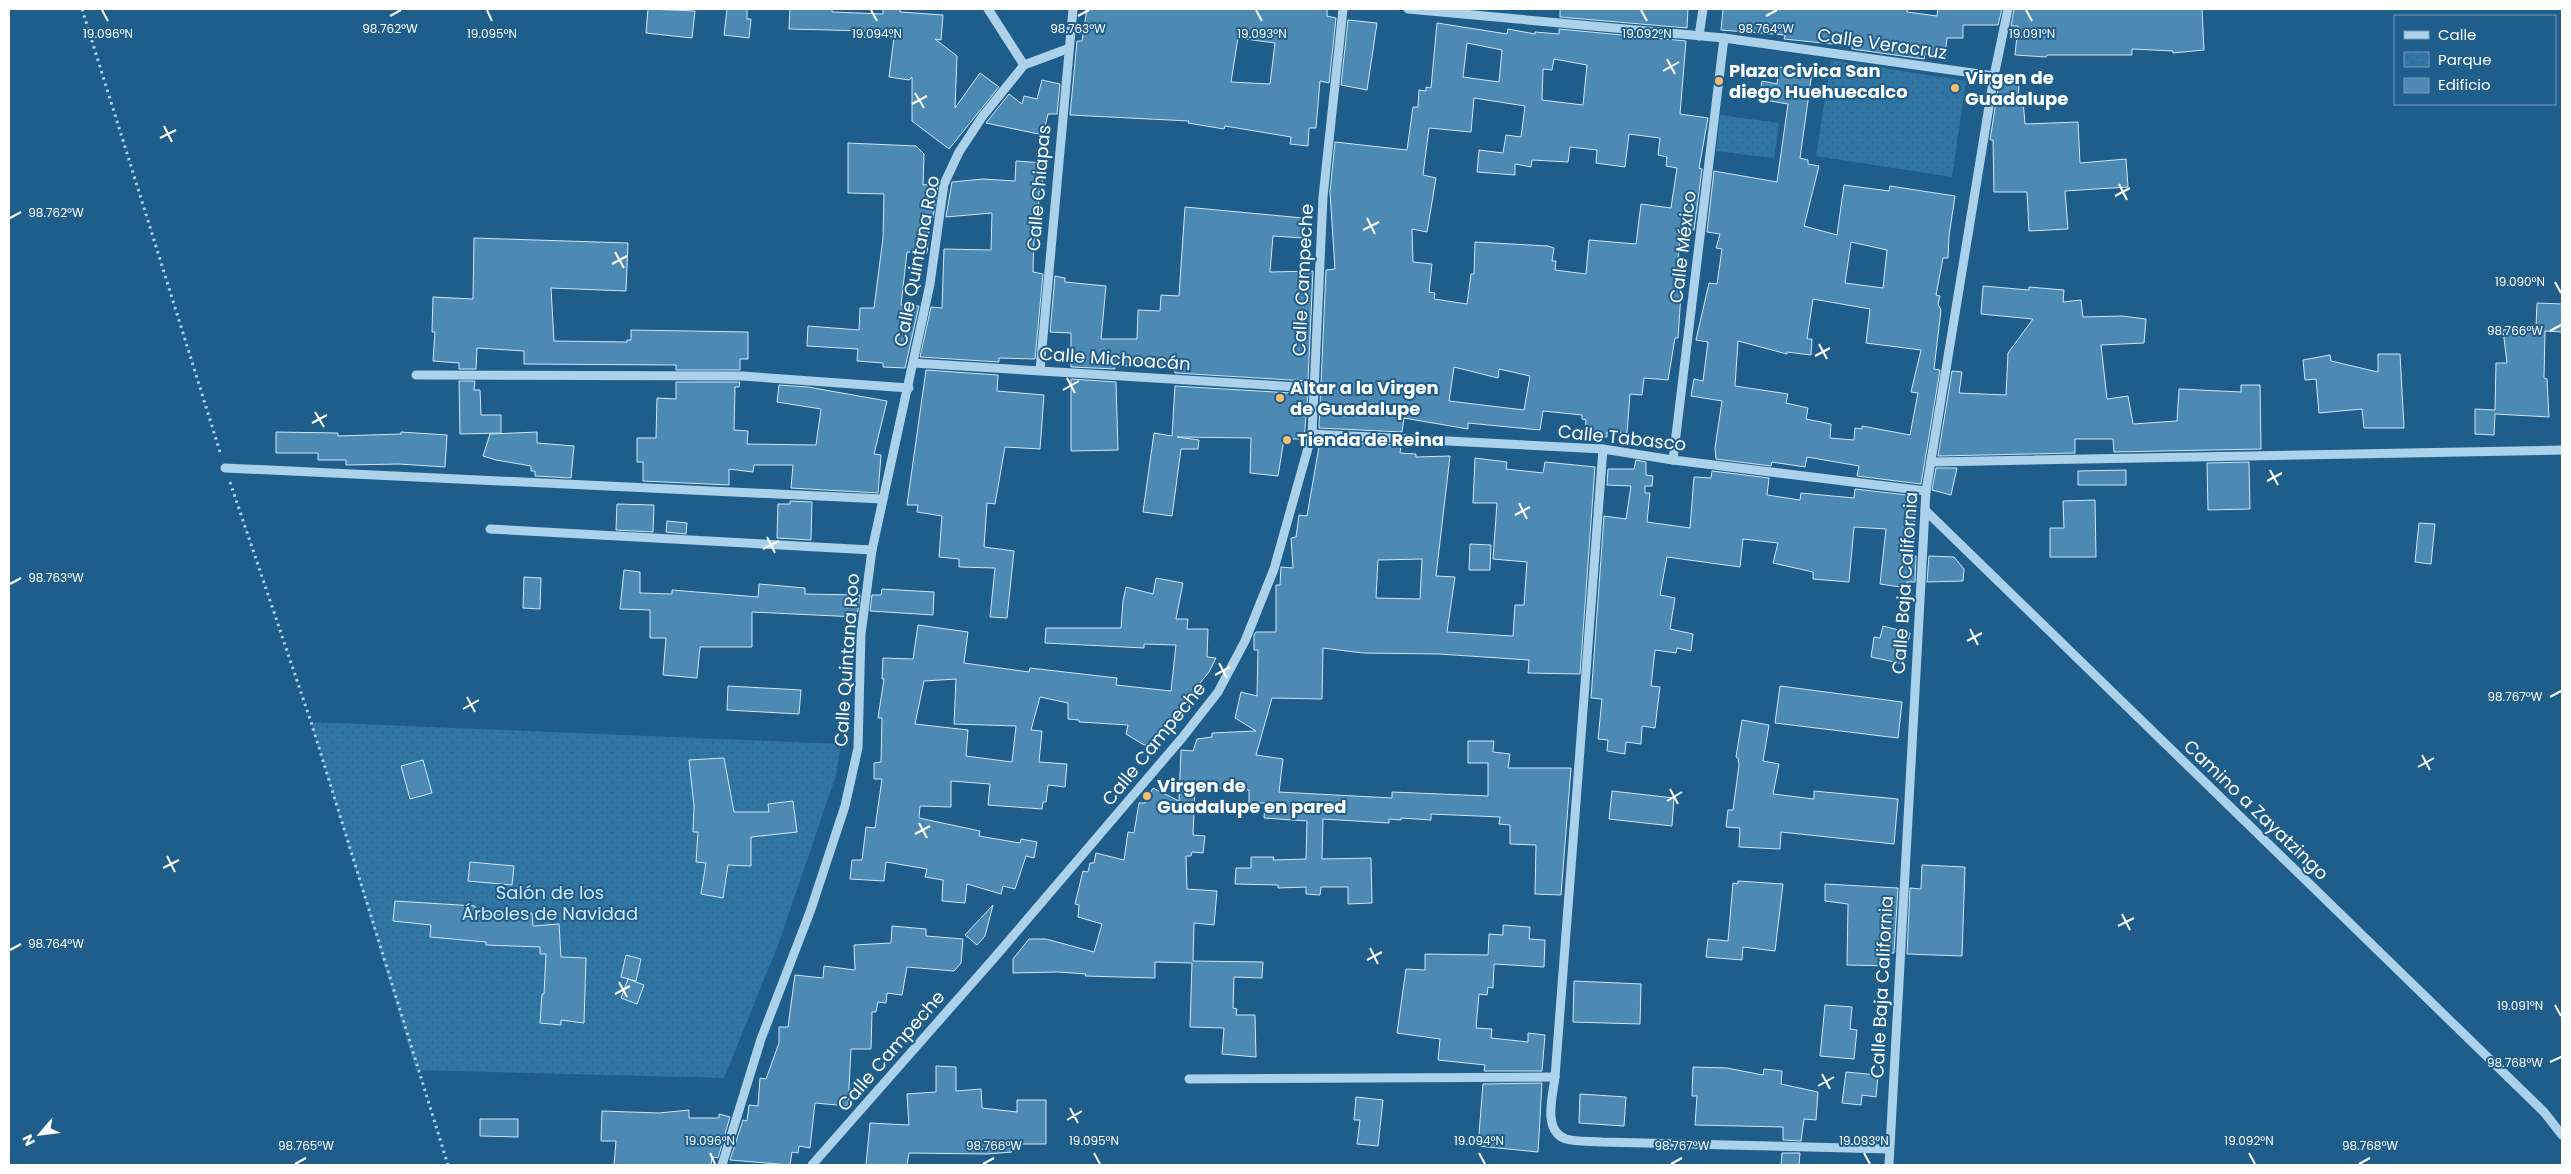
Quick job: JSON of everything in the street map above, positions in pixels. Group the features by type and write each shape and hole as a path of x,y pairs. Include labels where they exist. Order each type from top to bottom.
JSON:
{"street":[{"path":"988,9 1024,65 1068,49"},
{"name":"Calle Chiapas","path":"1040,370 1073,9"},
{"name":"Calle Campeche","path":"812,1165 1008,942 1182,738 1218,692 1245,641 1274,569 1312,434 1323,197 1343,9"},
{"name":"Calle Veracruz","path":"1408,9 1724,38 1994,76"},
{"path":"1699,36 1702,9"},
{"name":"Calle Baja California","path":"1889,1165 1926,491 1994,76 2008,9"},
{"name":"Calle México","path":"1674,460 1724,38"},
{"name":"Calle Quintana Roo","path":"722,1165 761,1039 810,912 845,806 858,748 861,634 872,550 882,499 909,388 930,284 944,184 959,152 982,117 1024,65"},
{"name":"Calle Michoacán","path":"913,362 1314,388"},
{"path":"416,376 742,376 909,388"},
{"name":"Calle Tabasco","path":"1312,434 1603,449 1674,460 1926,491"},
{"path":"1603,449 1555,1077 1550,1113 1554,1129 1565,1139 1602,1142 1890,1149"},
{"path":"1931,462 2562,450"},
{"path":"225,468 882,499"},
{"name":"Camino a Zayatzingo","path":"1925,510 2544,1112 2562,1135"},
{"path":"490,529 872,550"},
{"path":"1189,1079 1555,1077"}],"path":[{"path":"82,9 225,468 311,722 448,1165"}],"green space":[{"path":"1831,60 1966,81 1952,177 1816,156"},
{"path":"1720,115 1779,123 1774,158 1716,151"},
{"name":"Salón de los Árboles de Navidad","path":"311,722 841,744 836,775 778,945 724,1078 416,1070"}],"building":[{"path":"648,9 695,11 692,38 646,33"},
{"path":"727,9 747,9 747,19 751,19 749,38 724,35"},
{"path":"790,9 832,9 832,12 883,14 883,9 900,9 900,12 943,15 941,40 935,39 957,56 955,108 980,73 999,87 949,149 912,121 912,77 909,80 889,77 894,37 868,35 869,31 789,29"},
{"path":"1087,9 1327,9 1327,16 1336,18 1329,83 1320,81 1316,128 1309,128 1308,146 1290,144 1291,137 1225,126 1224,129 1188,123 1189,121 1070,115 1077,41 1082,41","holes":["1238,38 1275,43 1270,84 1231,82"]},
{"path":"1560,9 1688,9 1687,28 1560,17"},
{"path":"1723,9 1907,9 1907,12 1937,16 1938,9 2002,9 1998,25 1963,25 1963,38 1947,38 1945,56 1925,54 1924,59 1852,49 1852,46 1784,39 1785,35 1721,30"},
{"path":"2014,9 2202,9 2204,50 2173,53 2173,51 2132,49 2132,55 2047,55 2046,57 2015,55 2018,26 2011,26"},
{"path":"1348,20 1377,23 1367,90 1341,85"},
{"path":"1437,23 1507,34 1508,29 1535,34 1535,32 1559,34 1559,29 1686,41 1680,114 1708,118 1699,168 1702,169 1694,230 1686,229 1685,241 1680,241 1676,277 1682,279 1678,338 1675,338 1668,380 1644,378 1642,395 1630,394 1627,433 1607,432 1607,437 1585,435 1586,420 1582,419 1582,415 1543,411 1540,430 1468,423 1468,429 1404,418 1402,432 1319,428 1326,270 1335,269 1330,192 1335,142 1407,150 1413,107 1418,107 1419,90 1426,91 1426,87 1431,88","holes":["1467,43 1502,50 1499,82 1463,77","1554,59 1587,65 1583,105 1542,100 1543,69 1552,70","1474,98 1525,106 1521,137 1506,135 1503,153 1479,150 1477,172 1515,175 1515,164 1531,167 1532,160 1568,162 1570,147 1597,150 1596,163 1625,167 1629,134 1660,138 1658,155 1667,157 1666,166 1677,168 1671,208 1641,204 1636,244 1589,240 1586,274 1555,270 1556,261 1552,261 1554,248 1548,246 1475,242 1474,274 1471,274 1467,304 1434,299 1435,293 1429,292 1432,264 1413,262 1412,229 1427,232 1436,178 1423,175 1429,128 1471,132","1454,367 1498,378 1499,369 1530,376 1524,410 1449,401"]},
{"path":"1779,67 1812,72 1800,158 1808,160 1808,164 1819,166 1804,226 1837,235 1844,185 1889,191 1890,186 1955,196 1948,258 1943,258 1936,295 1940,296 1938,304 1941,310 1934,369 1940,370 1921,484 1857,476 1859,466 1807,457 1805,467 1772,462 1771,466 1716,459 1715,448 1722,401 1691,396 1694,379 1703,381 1708,342 1696,340 1709,283 1717,284 1722,249 1716,248 1720,234 1707,232 1714,171 1777,182 1788,104 1759,99 1762,81 1777,84","holes":["1851,242 1887,250 1883,288 1845,283","1813,299 1870,309 1866,343 1921,350 1911,392 1918,393 1910,435 1862,426 1862,429 1855,428 1854,440 1830,438 1831,424 1806,419 1808,408 1786,403 1788,394 1735,386 1738,341 1787,354 1787,352 1811,355 1812,339 1807,339"]},
{"path":"1042,80 1060,84 1057,114 1048,114 1043,135 986,123 1009,94 1022,104 1024,96 1037,99"},
{"path":"1999,82 2019,83 2018,101 2023,100 2025,124 2078,122 2080,163 2126,159 2128,187 2065,191 2068,229 2029,231 2027,192 1994,192 1993,140 1990,140"},
{"path":"848,143 916,146 924,154 923,185 938,184 933,218 930,219 927,253 907,252 901,305 919,306 905,368 883,367 883,363 857,361 858,349 807,346 808,326 859,330 860,308 874,308 883,238 884,194 848,193"},
{"path":"1016,161 1044,163 1042,191 1039,191 1038,239 1034,239 1033,272 1043,274 1035,359 999,358 999,362 920,357 931,307 942,308 944,249 991,250 992,213 946,217 952,182 983,179 1015,181"},
{"path":"1185,207 1303,218 1302,238 1273,236 1270,272 1313,271 1308,381 1175,373 1174,365 1115,366 1115,369 1071,367 1071,333 1050,332 1055,276 1065,278 1065,282 1106,286 1101,339 1137,339 1138,310 1160,311 1161,295 1179,296"},
{"path":"474,238 628,243 626,291 551,288 554,341 627,342 627,340 631,340 631,330 748,332 748,359 740,359 740,370 676,370 676,365 524,364 524,351 477,348 476,369 459,369 459,363 433,361 435,332 432,332 433,297 473,299"},
{"path":"1983,286 2029,290 2029,287 2064,290 2063,302 2081,300 2083,317 2122,316 2146,319 2144,343 2101,345 2107,399 2128,396 2133,424 2177,421 2179,389 2241,392 2241,385 2260,385 2261,449 2114,452 2113,439 2075,439 2075,453 1938,456 1952,371 1962,372 1959,393 2006,395 2008,353 2033,319 1981,314"},
{"path":"2537,303 2562,304 2562,332 2545,331 2544,378 2547,379 2549,417 2495,414 2494,435 2475,434 2475,409 2495,410 2496,363 2507,363 2503,330 2536,327"},
{"path":"2378,354 2400,354 2404,428 2364,428 2362,409 2319,413 2316,379 2305,380 2303,360 2330,355 2331,361 2378,372"},
{"path":"926,370 998,375 997,391 1044,395 1040,449 1005,447 995,504 987,503 984,547 1014,551 1007,618 990,617 995,568 959,567 959,559 939,557 942,516 917,512 918,505 907,505"},
{"path":"1071,379 1116,382 1118,450 1071,451"},
{"path":"459,381 475,381 474,390 480,390 481,415 501,415 501,433 460,434"},
{"path":"676,382 740,382 739,387 735,387 734,430 748,431 747,444 816,445 821,409 777,402 779,385 808,387 887,401 874,454 881,455 878,493 791,488 793,465 754,465 753,472 729,469 729,485 643,481 643,462 637,462 637,438 656,438 657,398 676,399"},
{"path":"1175,386 1308,394 1304,439 1284,439 1278,476 1250,473 1251,438 1177,437 1199,440 1198,449 1181,449 1172,516 1143,512 1154,433 1172,436"},
{"path":"276,432 338,433 338,436 401,434 401,432 447,435 445,467 399,464 346,465 346,460 318,460 318,453 276,453"},
{"path":"537,432 537,443 574,446 571,478 535,476 535,471 531,471 531,466 483,456 490,434"},
{"path":"1320,441 1401,445 1400,453 1416,454 1416,457 1450,456 1436,576 1455,577 1447,632 1513,636 1515,605 1524,605 1527,562 1493,559 1497,503 1473,503 1475,458 1507,462 1506,469 1543,473 1545,462 1595,467 1580,674 1528,673 1529,660 1439,654 1363,653 1323,648 1322,699 1272,698 1256,755 1283,759 1279,792 1392,798 1392,792 1488,796 1488,763 1468,763 1468,741 1494,741 1493,752 1510,754 1508,768 1571,768 1561,895 1535,894 1536,845 1510,844 1510,825 1499,824 1500,817 1431,814 1431,820 1401,818 1401,820 1389,819 1389,823 1323,819 1322,859 1371,858 1372,903 1348,904 1348,887 1321,887 1320,895 1306,894 1306,887 1278,888 1278,885 1235,884 1236,868 1251,868 1251,857 1274,857 1273,860 1306,859 1307,821 1264,818 1265,803 1249,803 1249,790 1195,787 1193,835 1205,836 1203,853 1192,852 1191,856 1186,856 1187,889 1217,891 1214,925 1194,923 1193,961 1263,962 1262,978 1234,977 1233,1008 1237,1009 1236,1015 1255,1015 1256,1057 1222,1054 1224,1028 1190,1027 1192,963 1155,962 1155,978 1085,976 1086,974 1058,972 1013,973 1013,959 1029,939 1046,939 1094,952 1102,924 1078,917 1079,905 1075,904 1083,871 1088,872 1090,863 1094,863 1096,853 1124,860 1128,832 1134,833 1139,803 1145,803 1153,788 1179,801 1181,750 1193,751 1197,739 1212,737 1212,733 1256,731 1235,718 1241,692 1257,696 1258,650 1254,650 1254,635 1256,632 1276,632 1276,585 1280,585 1281,567 1293,568 1291,538 1296,537 1299,515 1307,516","holes":["1422,559 1420,599 1376,598 1378,560"]},
{"path":"1636,460 1646,462 1646,475 1653,476 1652,486 1645,486 1645,493 1650,493 1647,522 1690,528 1694,477 1711,478 1712,471 1769,478 1767,495 1800,500 1801,493 1854,498 1855,489 1916,496 1913,556 1916,556 1915,582 1907,582 1907,588 1880,584 1886,529 1854,527 1849,582 1813,579 1813,572 1773,563 1778,543 1743,539 1740,567 1667,557 1660,595 1675,598 1670,629 1693,634 1691,651 1677,648 1676,653 1655,650 1651,686 1660,687 1655,728 1642,726 1641,744 1626,742 1625,754 1607,751 1608,740 1598,739 1602,699 1591,698 1604,516 1626,519 1631,486 1607,485 1608,469 1634,469"},
{"path":"2249,462 2250,509 2208,510 2207,463"},
{"path":"1936,468 1957,468 1951,495 1932,490"},
{"path":"2126,470 2126,485 2078,485 2078,471"},
{"path":"2095,500 2096,557 2050,557 2050,528 2064,528 2063,501"},
{"path":"790,501 812,502 811,540 777,538 778,504 790,504"},
{"path":"617,504 654,505 653,532 616,530"},
{"path":"667,521 687,523 686,534 666,532"},
{"path":"2419,523 2435,524 2431,564 2415,562"},
{"path":"1470,544 1491,545 1490,570 1469,570"},
{"path":"1929,556 1954,557 1964,569 1963,581 1927,582"},
{"path":"624,570 640,572 640,593 672,594 672,590 758,597 759,584 805,588 805,594 860,595 857,617 752,612 752,647 700,647 697,678 663,675 666,638 650,638 650,610 620,609"},
{"path":"524,577 541,578 540,609 523,608"},
{"path":"1156,578 1183,583 1176,619 1188,619 1187,629 1208,629 1207,657 1216,658 1209,672 1149,745 1144,745 1126,734 1128,725 1079,722 1079,720 1068,719 1068,703 1040,697 1031,730 1042,731 1039,762 1067,764 1065,787 1048,785 1046,802 1043,802 1042,809 988,805 990,784 951,781 951,807 920,806 919,818 980,831 979,836 1020,843 1021,839 1037,842 1034,858 1026,856 1015,889 1003,886 1001,894 967,884 965,903 942,901 943,880 925,877 927,869 886,862 884,881 850,879 852,860 862,860 866,827 875,828 882,779 874,779 874,763 881,762 882,718 878,718 884,679 882,679 883,658 913,659 918,625 968,632 964,663 1029,672 1030,668 1117,678 1116,685 1171,691 1176,645 1144,644 1144,648 1045,643 1046,628 1121,628 1126,587 1153,594","holes":["956,679 954,724 1016,726 1012,762 966,756 968,730 915,724 924,681"]},
{"path":"882,589 934,592 933,615 870,611 872,595 881,595"},
{"path":"1883,626 1910,633 1903,664 1871,657 1874,637 1880,638"},
{"path":"728,686 801,690 799,714 727,710"},
{"path":"1780,686 1902,702 1898,738 1775,723"},
{"path":"1742,720 1769,725 1763,761 1779,764 1773,794 1814,799 1814,791 1898,799 1894,844 1781,832 1780,849 1739,847 1740,828 1726,827 1728,810 1733,810 1739,765 1738,758 1736,757"},
{"path":"724,758 734,812 769,812 768,804 793,801 797,832 751,837 751,866 728,865 723,898 701,894 706,863 696,862 698,832 693,832 694,806 689,760"},
{"path":"423,760 432,793 410,799 401,766"},
{"path":"1612,791 1674,798 1672,826 1609,819"},
{"path":"470,862 514,866 512,885 468,881"},
{"path":"1922,865 1965,867 1962,956 1907,954 1910,888 1921,889"},
{"path":"1738,881 1783,884 1775,951 1743,947 1742,960 1706,957 1708,939 1728,941 1733,883 1738,884"},
{"path":"1825,884 1898,888 1894,953 1889,953 1889,966 1847,965 1848,904 1825,901"},
{"path":"395,901 475,906 475,916 532,913 533,926 559,924 561,957 586,958 584,1023 561,1020 561,1025 540,1023 546,954 540,954 540,947 486,945 486,942 430,937 431,925 393,921"},
{"path":"993,905 985,936 977,945 965,935"},
{"path":"1503,925 1530,927 1529,939 1545,940 1544,967 1494,964 1493,988 1488,987 1487,995 1479,994 1476,1028 1492,1029 1491,1038 1528,1042 1528,1033 1545,1035 1542,1071 1484,1071 1485,1065 1438,1060 1440,1039 1397,1033 1406,969 1425,970 1425,954 1488,955 1489,934 1503,935"},
{"path":"892,926 926,929 926,936 963,939 961,963 954,971 907,967 902,995 887,993 886,1003 878,1002 876,1012 872,1012 871,1049 851,1049 848,1106 815,1103 810,1148 799,1146 798,1153 792,1152 790,1165 730,1160 743,1120 747,1121 749,1105 758,1106 760,1078 766,1079 779,1043 779,1027 788,1027 795,975 823,978 824,966 855,970 854,945 891,943"},
{"path":"626,955 641,959 636,981 621,977"},
{"path":"628,979 644,985 637,1004 621,998"},
{"path":"1574,981 1641,984 1640,1024 1573,1022"},
{"path":"1825,1005 1852,1007 1850,1029 1857,1030 1854,1059 1820,1056"},
{"path":"936,1066 956,1067 956,1091 981,1089 982,1108 1017,1112 1017,1100 1046,1100 1046,1144 1012,1144 1012,1152 987,1154 909,1153 907,1165 866,1165 870,1123 909,1125 907,1094 936,1092"},
{"path":"1693,1067 1727,1068 1763,1075 1764,1069 1782,1071 1781,1084 1818,1092 1816,1120 1804,1119 1801,1141 1783,1140 1783,1127 1695,1125 1697,1096 1692,1096"},
{"path":"1846,1072 1878,1075 1876,1097 1862,1095 1861,1105 1842,1103"},
{"path":"1542,1083 1538,1152 1478,1146 1483,1084"},
{"path":"1580,1094 1626,1097 1624,1126 1579,1123"},
{"path":"1356,1097 1383,1100 1378,1146 1357,1144 1360,1120 1354,1120"},
{"path":"689,1110 689,1118 719,1118 719,1114 730,1117 718,1158 712,1157 711,1165 614,1165 616,1141 601,1141 602,1111 659,1113"},
{"path":"480,1119 518,1119 518,1137 480,1136"},
{"path":"1782,1153 1800,1153 1799,1165 1781,1165"}],"place":[{"name":"Plaza Civica San diego Huehuecalco","path":"1719,81"},
{"name":"Virgen de Guadalupe","path":"1955,88"},
{"name":"Altar a la Virgen de Guadalupe","path":"1280,398"},
{"name":"Tienda de Reina","path":"1287,440"},
{"name":"Virgen de Guadalupe en pared","path":"1147,796"}]}
